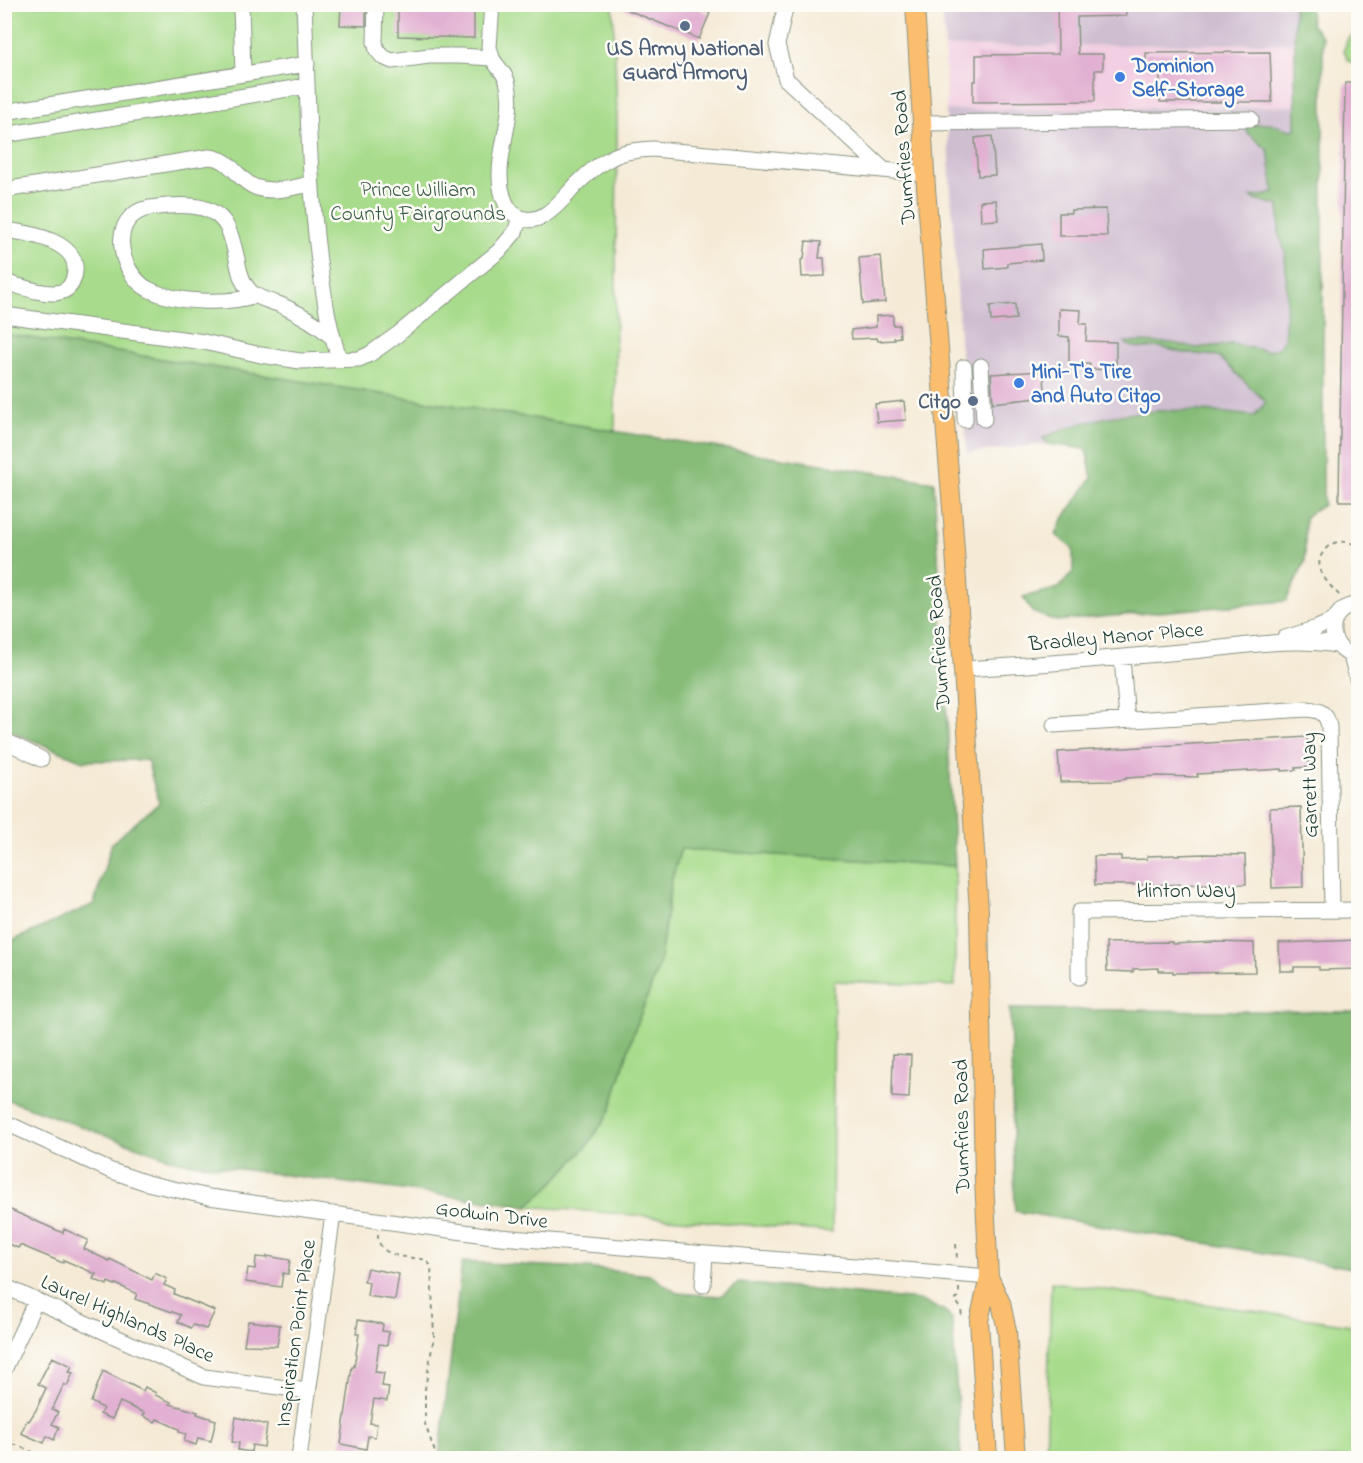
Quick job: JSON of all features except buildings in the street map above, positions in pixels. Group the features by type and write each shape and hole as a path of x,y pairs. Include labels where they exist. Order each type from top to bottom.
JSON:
{"main road":[{"name":"Dumfries Road","path":"915,4 979,911 984,1179 989,1277 980,1321 988,1458"},
{"name":"Dumfries Road","path":"989,1277 1001,1303 1007,1331 1016,1458"}],"street":[{"path":"241,4 243,74"},
{"path":"304,4 315,234 326,311 331,336 340,360"},
{"path":"376,4 375,42 382,57 392,61 429,56 492,58"},
{"path":"492,4 489,47 492,58 505,76 507,83 508,107 500,177 507,207 520,218 535,220 544,216 590,172 608,159 638,150 653,149 926,174"},
{"path":"786,4 777,45 786,79 884,170"},
{"path":"4,112 306,64"},
{"path":"4,135 307,86"},
{"path":"923,123 1251,119"},
{"path":"4,190 209,157 226,162 242,179 254,187 270,190 311,184"},
{"path":"255,295 227,302 166,296 147,288 127,267 123,255 121,240 128,219 143,209 170,205 194,206 217,215 226,224 242,280 249,290 255,295 302,314 331,336"},
{"path":"4,315 204,342 300,361 359,359 397,335 500,250 514,232 520,218"},
{"path":"4,230 33,234 54,241 67,250 73,260 75,273 72,284 65,291 54,293 41,292 4,282"},
{"path":"981,366 984,419"},
{"path":"964,367 965,420"},
{"name":"Bradley Manor Place","path":"1273,642 1335,620 1347,607 1357,603"},
{"path":"1335,620 1333,628 1337,645 1343,652 1355,657 1359,682"},
{"name":"Bradley Manor Place","path":"963,669 1122,658 1273,642 1337,645"},
{"path":"1122,658 1127,720"},
{"name":"Garrett Way","path":"1054,725 1307,709 1322,712 1328,718 1329,727 1332,910"},
{"path":"4,740 41,759"},
{"name":"Hinton Way","path":"1079,977 1079,912 1359,910"},
{"name":"Godwin Drive","path":"4,1122 109,1170 147,1183 209,1197 500,1237 989,1277"},
{"name":"Inspiration Point Place","path":"299,1458 333,1214"},
{"path":"703,1285 705,1255"},
{"name":"Laurel Highlands Place","path":"4,1286 204,1377 308,1391"},
{"path":"4,1370 36,1300"}],"path":[{"path":"1340,596 1322,576 1319,567 1320,556 1333,543 1359,544"},
{"path":"378,1234 378,1242 383,1250 426,1260 431,1266 434,1336 425,1389 425,1424 437,1458"},
{"path":"955,1300 959,1297"},
{"path":"4,1444 17,1445 45,1458"}],"shaded area":[{"path":"942,5 1294,5 1295,43 945,47"},
{"name":"Dominion Self-Storage","path":"1295,43 1296,106 946,110 945,47"},
{"path":"1296,106 1302,416 967,453 946,110"}],"green space":[{"name":"Prince William County Fairgrounds","path":"4,5 613,5 617,116 615,431 5,334"},
{"path":"1294,5 1310,5 1311,24 1323,38 1323,505 1305,517 1305,562 1286,601 1056,621 1032,612 1023,597 1059,588 1073,572 1073,548 1056,535 1064,517 1092,478 1086,449 1048,444 1043,438 1095,420 1147,412 1200,411 1254,416 1266,402 1218,356 1184,353 1160,347 1129,346 1125,342 1172,343 1197,348 1232,344 1267,351 1278,348 1284,340 1287,300 1285,251 1279,234 1279,205 1258,201 1251,197 1274,192 1268,150 1248,133 1245,126 1270,123 1290,130 1296,129"},
{"path":"1358,33 1358,64 1348,61 1344,50 1348,38"},
{"path":"4,334 934,482 955,866 681,849 671,882 659,966 633,1034 610,1111 587,1146 547,1189 527,1206 177,1161 5,1099 5,944 94,904 112,843 159,803 147,760 83,761 5,729"},
{"path":"680,849 955,866 955,986 834,981 832,1232 527,1206 547,1189 587,1146 610,1111 633,1034 659,966 671,882"},
{"path":"1010,1009 1358,1012 1358,1269 1015,1211"},
{"path":"462,1262 587,1268 650,1275 677,1293 720,1296 739,1283 919,1300 945,1311 952,1319 961,1458 439,1458"},
{"path":"1051,1282 1358,1326 1358,1458 1046,1458"}],"place":[{"name":"US Army National Guard Armory","path":"685,26"},
{"name":"Dominion Self-Storage","path":"1120,77"},
{"name":"Mini-T's Tire and Auto Citgo","path":"1019,383"},
{"name":"Citgo","path":"973,401"}]}
